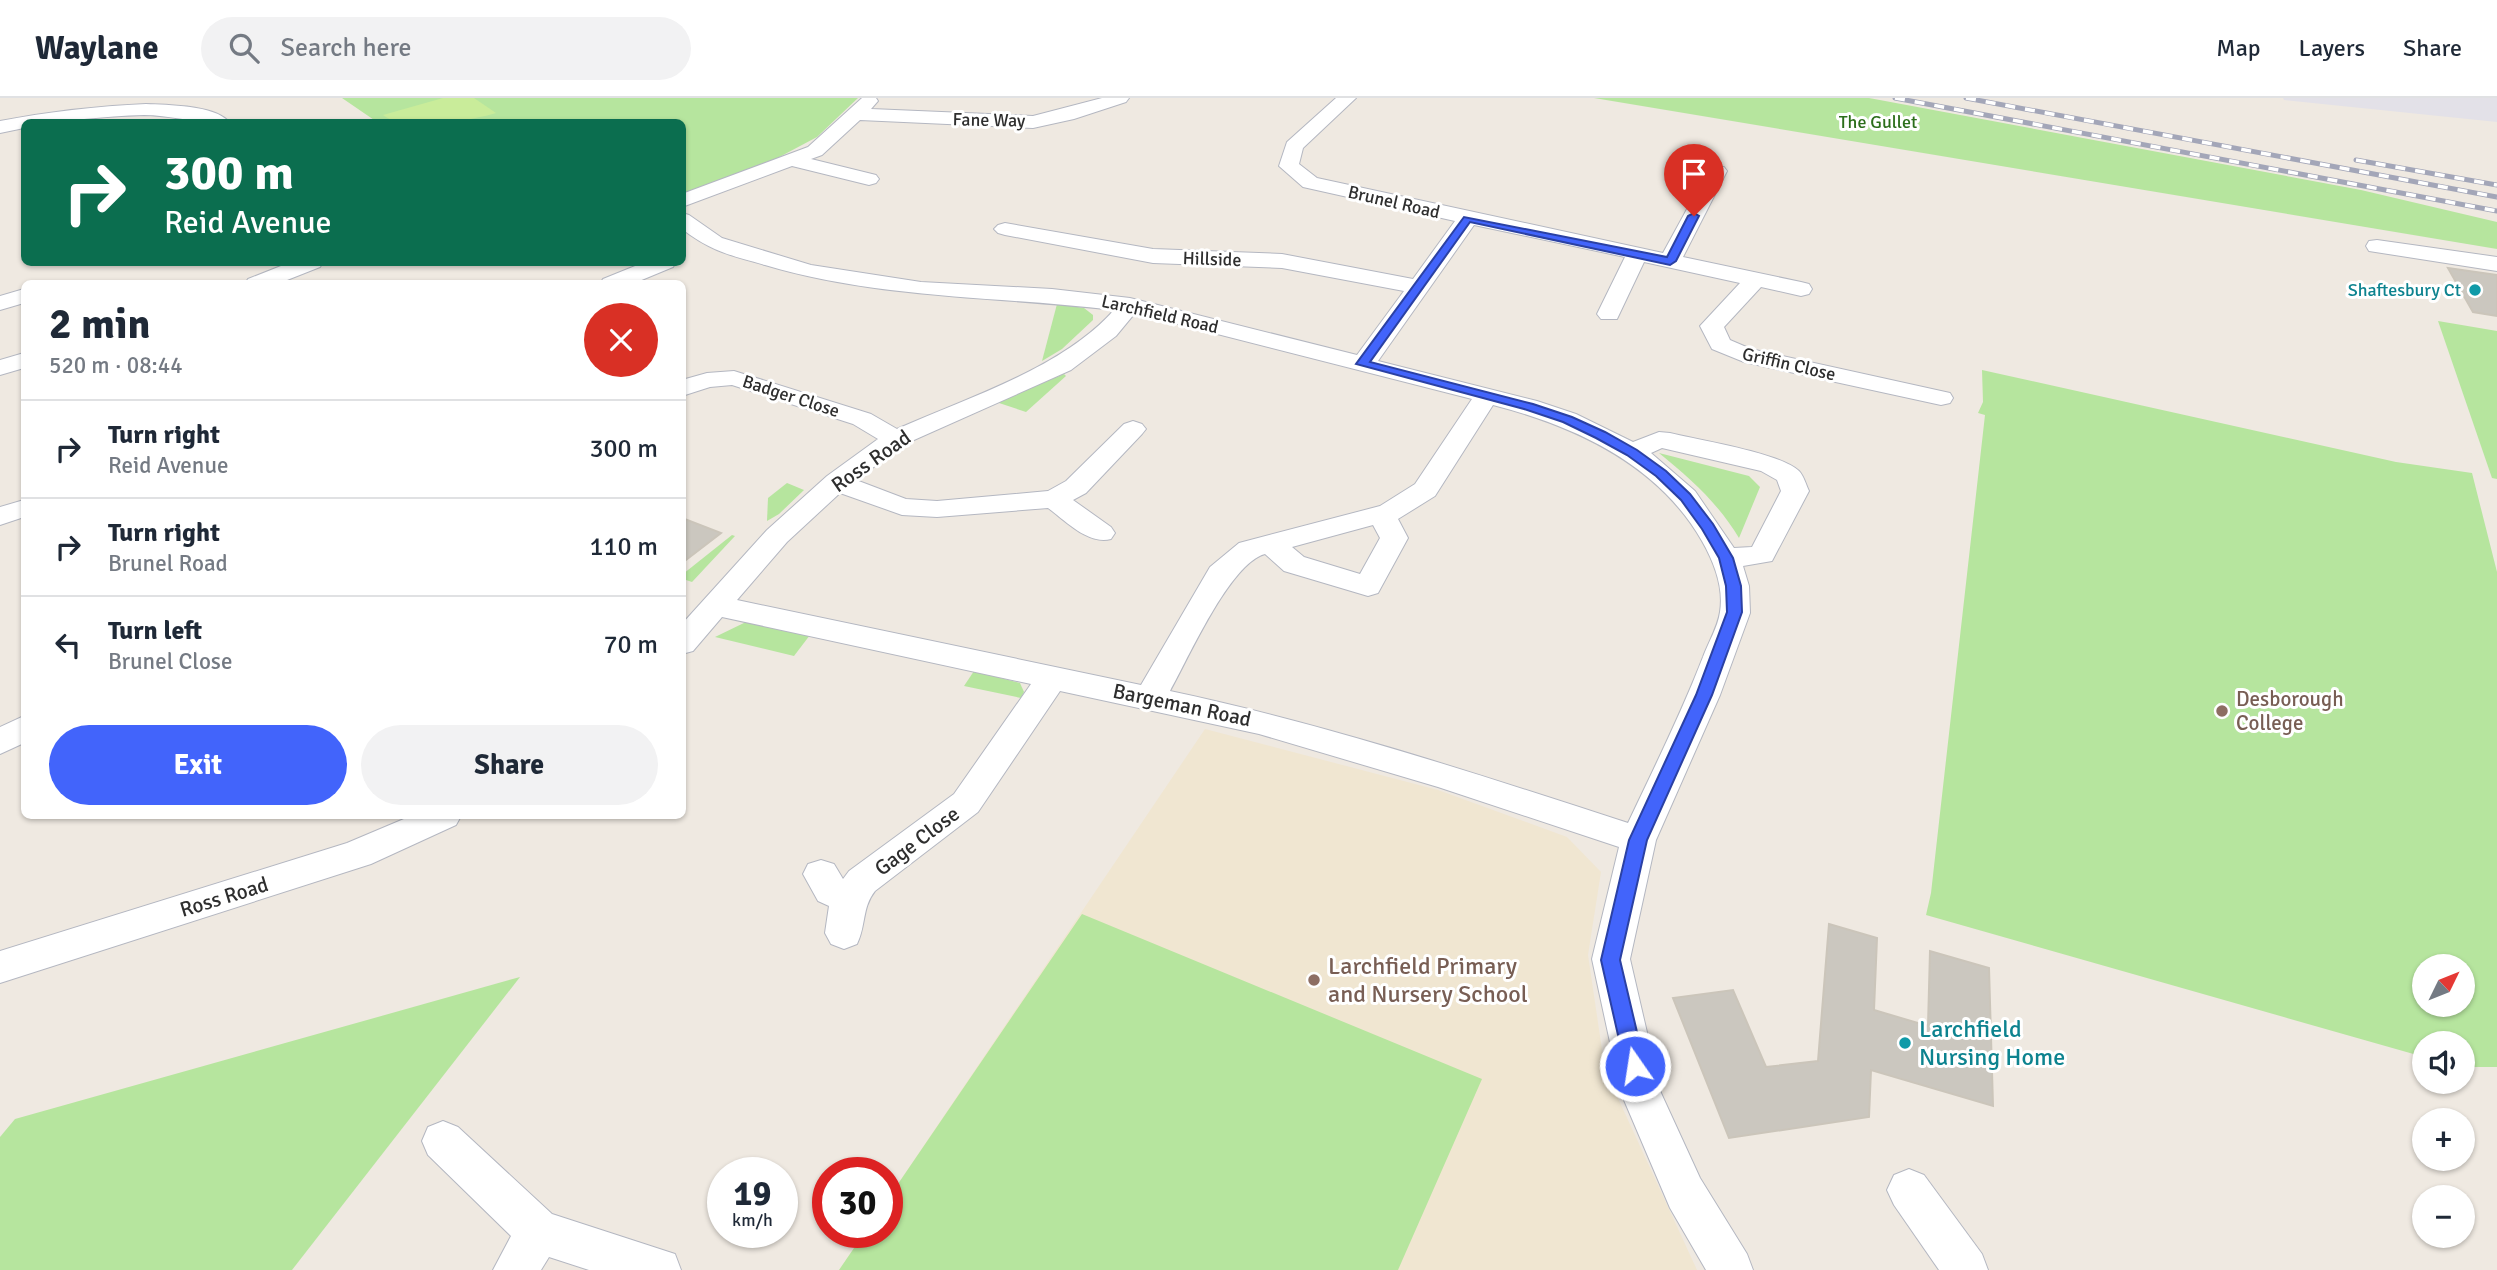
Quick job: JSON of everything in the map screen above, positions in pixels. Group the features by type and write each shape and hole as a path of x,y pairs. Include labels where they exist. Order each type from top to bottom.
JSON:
{"street":[{"path":"686,200 815,151 872,98"},
{"name":"Fane Way","path":"855,114 1033,122 1067,116 1120,98"},
{"name":"Brunel Road","path":"1347,98 1294,146 1289,166 1310,183 1801,289"},
{"path":"38,119 100,106 158,100 201,109 216,119"},
{"path":"0,127 21,123"},
{"path":"794,161 870,178"},
{"path":"1670,261 1717,171"},
{"path":"1363,364 1467,219"},
{"name":"Larchfield Road","path":"686,224 703,247 808,271 855,281 921,289 1092,299 1130,305 1487,395 1567,419 1632,452 1685,497 1708,527 1726,558 1734,586 1735,612 1704,695 1638,840 1611,960 1641,1093 1685,1193 1731,1270"},
{"name":"Hillside","path":"1004,229 1153,256 1293,263 1419,287"},
{"path":"2377,246 2497,264"},
{"path":"1609,314 1637,254"},
{"path":"266,280 302,266"},
{"path":"621,280 655,266"},
{"name":"Griffin Close","path":"1755,280 1712,326 1720,344 1744,355 1941,398"},
{"path":"0,303 21,297"},
{"name":"Ross Road","path":"686,640 778,536 836,482 896,439 1062,365 1108,331 1130,305"},
{"path":"0,368 21,361"},
{"name":"Badger Close","path":"686,388 707,380 734,378 862,419 896,439"},
{"path":"1150,698 1220,574 1249,549 1391,512 1424,490 1487,395"},
{"path":"1632,452 1659,440 1670,440 1770,465 1789,476 1795,491 1765,551 1755,557 1726,558"},
{"path":"836,482 902,507 937,509 1054,499 1076,487 1129,444"},
{"path":"1054,499 1101,533"},
{"path":"0,516 21,509"},
{"path":"1270,543 1294,564 1368,586 1394,538 1382,515"},
{"name":"Bargeman Road","path":"717,606 1259,722 1445,776 1638,840"},
{"name":"Gage Close","path":"821,874 846,915 862,881 966,803 1053,677"},
{"path":"0,742 21,730"},
{"name":"Ross Road","path":"0,967 332,863 437,819"},
{"path":"443,1141 539,1232 659,1270"},
{"path":"1909,1190 1966,1270"},
{"path":"515,1270 539,1232"}],"shaded area":[{"path":"2283,98 2497,98 2497,122 2284,100"},
{"name":"Larchfield Primary and Nursery School","path":"1205,729 1438,790 1567,837 1601,872 1588,955 1605,1070 1697,1270 839,1270 854,1248 903,1248 903,1176"}],"green space":[{"path":"342,98 858,98 817,137 770,162 686,193 686,119 373,119"},
{"path":"443,98 474,98 496,113 470,119 392,119 383,115"},
{"name":"The Gullet","path":"1594,98 1869,98 2361,190 2497,222 2497,249"},
{"path":"1057,304 1084,308 1093,315 1093,320 1062,349 1042,361"},
{"path":"2438,321 2497,331 2497,479 2492,478"},
{"name":"Desborough College","path":"1982,370 2396,462 2472,473 2497,572 2497,1067 2475,1067 2475,1031 2412,1031 2412,1054 1926,915 1931,893 1985,415 1978,413 1983,402"},
{"path":"1064,374 1066,376 1026,412 996,402"},
{"path":"1659,453 1749,476 1760,487 1739,538 1703,492"},
{"path":"787,483 804,490 779,514 767,521 768,498"},
{"path":"732,535 735,536 692,582 686,580 686,572"},
{"path":"748,621 810,635 794,656 715,637"},
{"path":"974,671 1020,683 1024,692 1021,698 964,686"},
{"path":"1082,914 1482,1079 1398,1270 839,1270 854,1248 903,1248 903,1177"},
{"path":"520,977 292,1270 0,1270 0,1137 15,1119"}],"building":[{"name":"Shaftesbury Ct","path":"2448,268 2497,275 2497,316 2473,312"},
{"path":"686,520 721,533 686,560"},
{"name":"Larchfield Nursing Home","path":"1829,924 1877,938 1874,1010 1928,1026 1930,951 1989,968 1993,1106 1871,1070 1869,1117 1729,1138 1673,998 1733,990 1766,1067 1818,1061"}],"railway":[{"path":"1895,98 2497,211"},
{"path":"1966,98 2497,197"},
{"path":"2356,160 2497,185"}],"place":[{"name":"Shaftesbury Ct","path":"2475,290"},
{"name":"Desborough College","path":"2222,711"},
{"name":"Larchfield Primary and Nursery School","path":"1314,980"},
{"name":"Larchfield Nursing Home","path":"1905,1043"}],"route":[{"path":"1635,1066 1611,960 1638,840 1704,695 1735,612 1734,586 1726,558 1708,527 1685,497 1632,452 1567,419 1528,406 1363,364 1467,219 1670,261 1694,216"}]}
